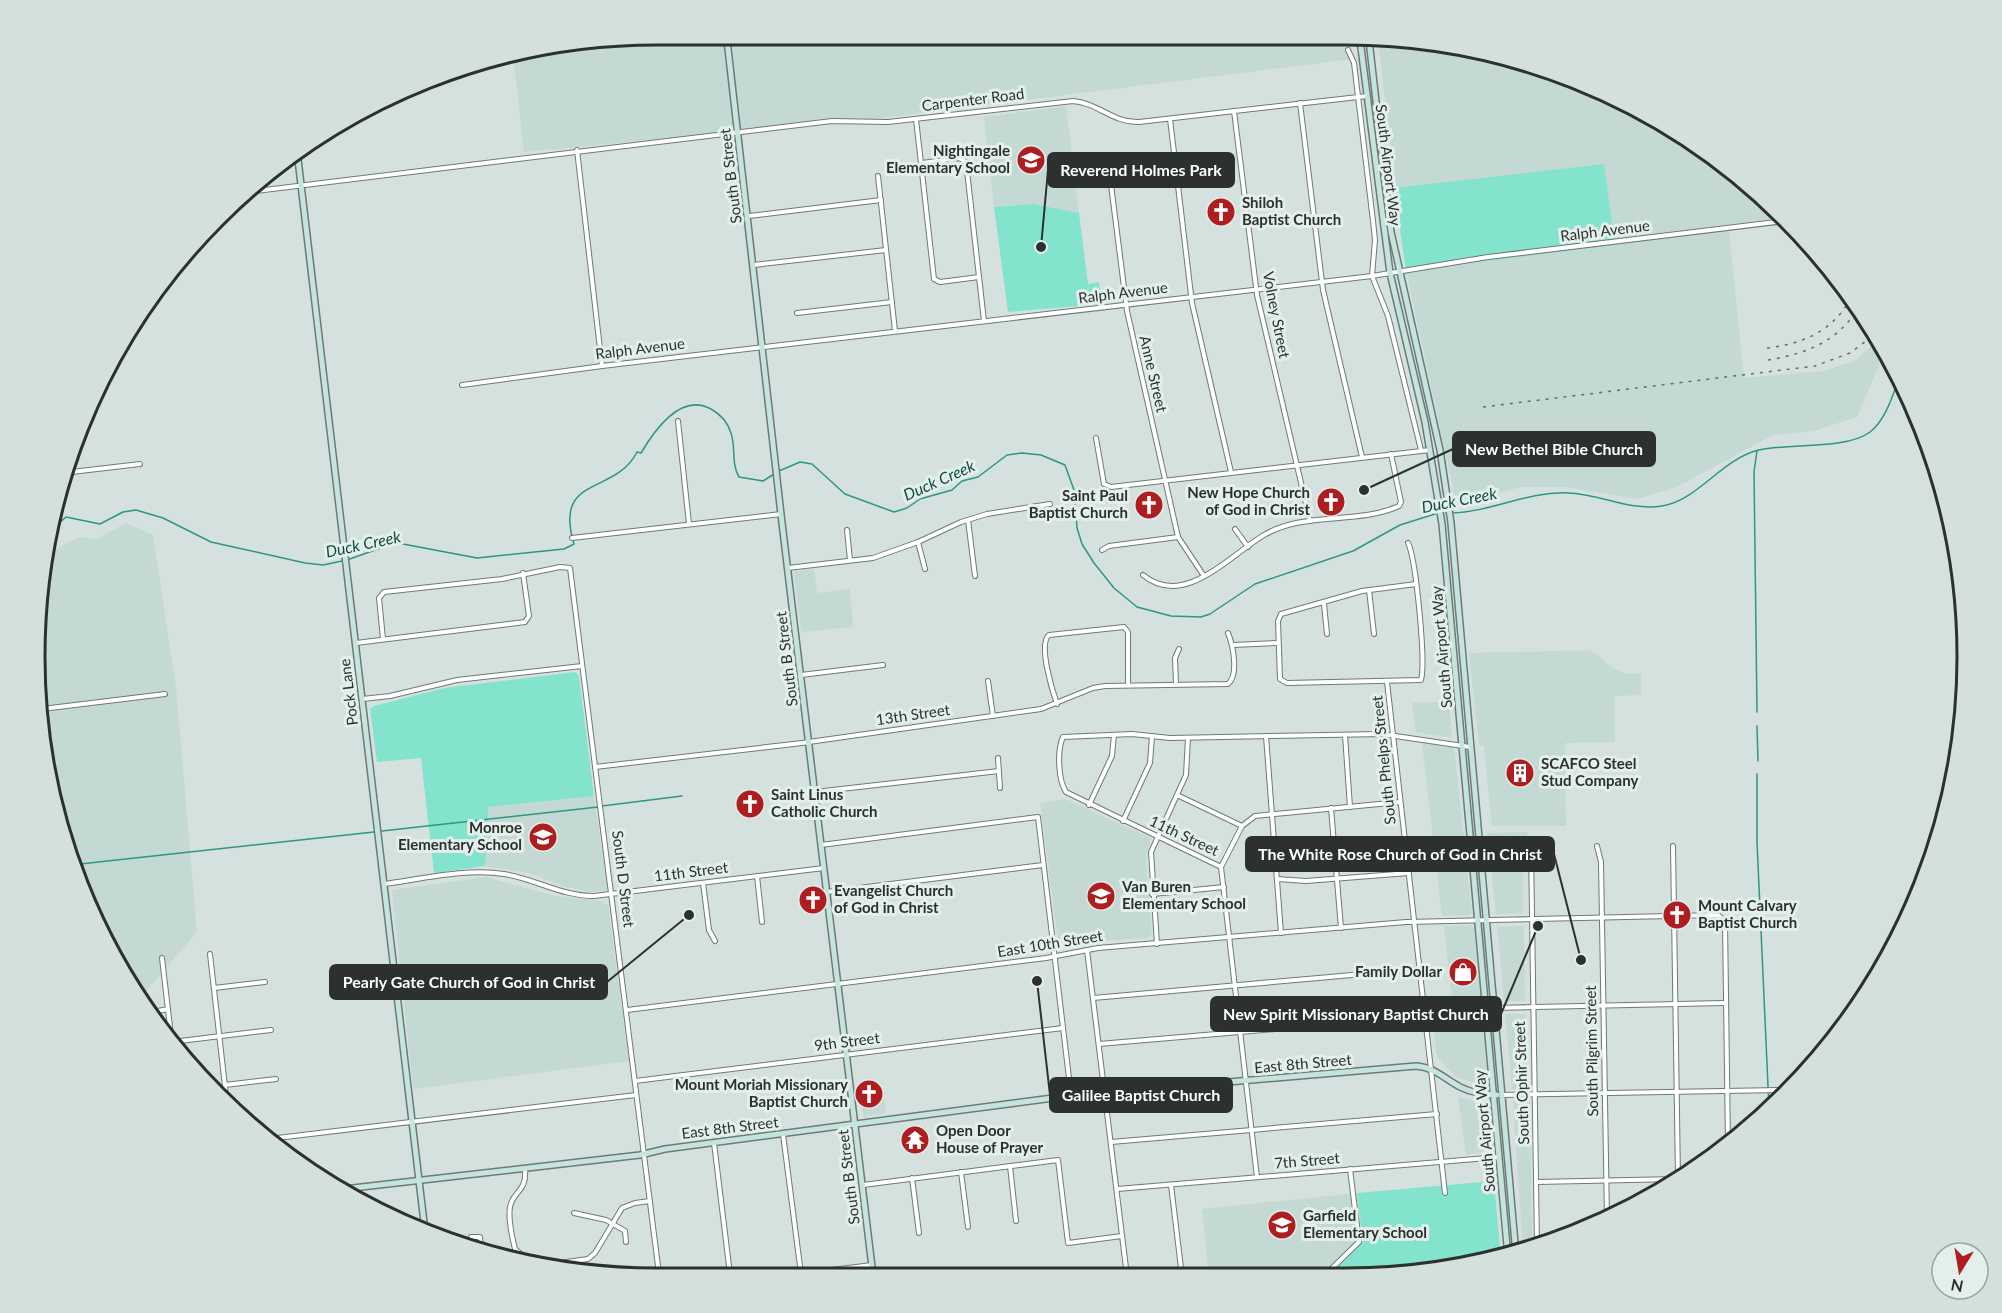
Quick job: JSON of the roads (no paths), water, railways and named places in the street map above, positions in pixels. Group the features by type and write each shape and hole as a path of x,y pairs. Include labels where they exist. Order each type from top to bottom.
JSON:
{"street":[{"name":"South B Street","path":"728,45 872,1268"},
{"name":"South Airport Way","path":"1361,45 1390,273 1430,450 1442,522 1507,1246"},
{"name":"South Airport Way","path":"1370,46 1399,272 1438,442 1450,520 1488,921 1515,1244"},
{"path":"1348,50 1354,63 1375,240 1372,276 1388,316 1421,450"},
{"name":"Carpenter Road","path":"301,185 568,151 832,121 888,122 1073,101 1094,106 1121,121 1170,118 1367,96"},
{"path":"1300,103 1322,282 1362,457"},
{"name":"Volney Street","path":"1234,111 1256,289 1310,521"},
{"path":"1170,118 1192,297 1231,472"},
{"path":"916,119 934,279 940,282 979,277"},
{"path":"577,150 602,366"},
{"path":"922,163 959,158 966,162 984,321"},
{"name":"Pock Lane","path":"298,161 423,1221"},
{"name":"Anne Street","path":"1108,169 1126,304 1178,537 1204,576"},
{"path":"878,176 894,331"},
{"path":"261,190 301,185"},
{"path":"748,216 880,200"},
{"name":"Ralph Avenue","path":"462,385 894,331 1372,276 1488,257 1776,222"},
{"path":"754,265 886,250"},
{"path":"797,313 892,302"},
{"path":"678,421 689,524"},
{"path":"1096,438 1104,484 1107,487 1430,450"},
{"path":"1143,575 1156,584 1167,586 1188,584 1274,531 1310,521 1383,513 1399,506 1401,502 1391,454"},
{"path":"74,472 140,464"},
{"path":"788,568 873,558 918,542 968,520 1050,504"},
{"path":"572,538 782,514"},
{"path":"968,520 975,576"},
{"path":"1236,529 1248,547"},
{"path":"847,530 850,560"},
{"path":"1102,550 1109,546 1178,537"},
{"path":"918,542 925,569"},
{"path":"1408,543 1413,553 1416,584 1421,680 1282,682 1277,643 1280,616 1369,590 1416,584"},
{"name":"South D Street","path":"523,573 560,567 570,568 658,1268"},
{"path":"356,643 525,622 529,616 523,573 502,579 384,592 379,598 383,639"},
{"path":"1369,590 1374,634"},
{"path":"1324,604 1327,633"},
{"path":"1057,704 1049,679 1044,642 1049,635 1124,627 1128,632 1128,685"},
{"path":"1228,633 1233,645 1277,643"},
{"name":"13th Street","path":"595,767 1041,709 1093,688 1231,683 1233,645"},
{"path":"1176,684 1175,658 1179,649"},
{"path":"801,675 883,665"},
{"path":"362,699 390,696 457,680 582,666"},
{"path":"988,681 993,716"},
{"name":"South Phelps Street","path":"1387,682 1445,1193"},
{"path":"47,708 165,694"},
{"path":"1089,805 1112,756 1114,735 1188,738 1392,735 1470,747"},
{"name":"11th Street","path":"1114,735 1062,737 1060,746 1062,786 1070,795 1221,867 1242,826"},
{"path":"1345,735 1350,807"},
{"path":"1123,821 1150,763 1152,736"},
{"path":"1266,736 1281,933"},
{"path":"1157,944 1150,860 1157,837 1188,769 1188,738"},
{"path":"998,758 1000,788"},
{"path":"815,792 999,771"},
{"path":"1177,795 1242,826 1252,817 1271,813 1400,802"},
{"path":"1331,808 1341,928"},
{"path":"821,844 1038,817 1071,1096"},
{"name":"South Pilgrim Street","path":"1596,846 1600,862 1602,918 1607,1209"},
{"path":"1673,846 1678,1169"},
{"name":"South Ophir Street","path":"1531,848 1530,920 1537,1237"},
{"path":"828,892 1043,865"},
{"path":"1221,867 1257,1177"},
{"name":"11th Street","path":"384,884 491,873 517,876 570,895 613,895 824,868"},
{"path":"1277,879 1305,881 1409,873"},
{"path":"757,876 762,922"},
{"path":"703,883 709,930 715,941"},
{"path":"1152,894 1224,887"},
{"name":"East 10th Street","path":"627,1010 1053,957 1087,950 1415,922 1673,917 1723,917 1725,921 1725,1003"},
{"path":"1087,950 1126,1268"},
{"path":"210,954 226,1090"},
{"path":"162,958 170,1028"},
{"path":"1094,998 1420,969"},
{"path":"214,988 266,982"},
{"path":"1495,1008 1725,1003 1728,1134"},
{"path":"158,1011 168,1009"},
{"path":"1099,1044 1486,1011"},
{"name":"9th Street","path":"635,1080 1063,1028"},
{"path":"182,1042 271,1030"},
{"name":"East 8th Street","path":"354,1188 644,1154 1071,1096 1416,1066 1432,1069 1464,1089 1495,1095 1777,1090"},
{"path":"225,1085 276,1078"},
{"path":"279,1138 636,1095"},
{"path":"1111,1142 1437,1114"},
{"path":"783,1134 799,1268"},
{"path":"714,1143 729,1268"},
{"name":"7th Street","path":"1117,1189 1499,1156"},
{"path":"863,1185 1058,1160 1068,1243 1122,1236"},
{"path":"1010,1166 1016,1221"},
{"path":"519,1252 515,1249 510,1209 525,1184 525,1168"},
{"path":"1332,1268 1359,1242 1350,1169"},
{"path":"961,1172 968,1227"},
{"path":"912,1178 919,1233"},
{"path":"1537,1182 1662,1179"},
{"path":"1172,1185 1181,1268"},
{"path":"568,1261 588,1259 595,1253 624,1207 650,1201"},
{"path":"574,1213 612,1223 625,1231 626,1242"},
{"path":"471,1237 480,1237 481,1242"},
{"path":"848,1268 872,1265"}],"waterway":[{"name":"Duck Creek","path":"1452,513 1467,512 1553,493 1580,494 1638,506 1662,506 1687,496 1733,462 1759,450 1833,444 1860,438 1876,427 1885,414 1895,389"},
{"name":"Duck Creek","path":"347,560 389,545 403,544 477,558 564,549 574,544 570,522 572,506 579,496 627,466 637,452 641,453 653,434 669,416 689,406 700,405 711,409 726,422 730,429 735,467 739,477 763,481 774,474"},
{"path":"1757,451 1754,472 1757,712"},
{"name":"Duck Creek","path":"779,471 800,462 812,464 845,494 894,512 907,508 920,499 952,490 962,481 978,477 1007,455 1022,453 1041,455 1065,465 1074,490 1077,528 1082,544 1114,588 1137,607 1171,616 1201,617 1210,614 1255,584 1353,551 1400,525 1438,513"},
{"name":"Duck Creek","path":"61,522 66,517 100,524 123,512 136,510 163,518 211,542 305,563 323,565 342,561"},
{"path":"1757,726 1758,761"},
{"path":"1757,774 1757,842 1769,1098"},
{"path":"602,806 682,796"},
{"path":"382,831 598,807"},
{"path":"81,864 374,832"}],"railway":[{"path":"1767,348 1793,343 1816,334 1835,319 1846,306"},
{"path":"1768,360 1795,354 1819,344 1841,330 1853,316"},
{"path":"1483,407 1815,366 1850,353 1868,340"}],"place":[{"name":"Nightingale Elementary School","path":"1031,160"},
{"name":"Shiloh Baptist Church","path":"1221,212"},
{"name":"Reverend Holmes Park","path":"1041,247"},
{"name":"New Bethel Bible Church","path":"1364,490"},
{"name":"New Hope Church of God in Christ","path":"1331,502"},
{"name":"Saint Paul Baptist Church","path":"1149,505"},
{"name":"SCAFCO Steel Stud Company","path":"1520,773"},
{"name":"Saint Linus Catholic Church","path":"750,804"},
{"name":"Monroe Elementary School","path":"543,837"},
{"name":"Van Buren Elementary School","path":"1101,896"},
{"name":"Evangelist Church of God in Christ","path":"813,900"},
{"name":"Pearly Gate Church of God in Christ","path":"689,915"},
{"name":"Mount Calvary Baptist Church","path":"1677,915"},
{"name":"New Spirit Missionary Baptist Church","path":"1538,926"},
{"name":"The White Rose Church of God in Christ","path":"1581,960"},
{"name":"Family Dollar","path":"1463,972"},
{"name":"Galilee Baptist Church","path":"1037,981"},
{"name":"Mount Moriah Missionary Baptist Church","path":"869,1094"},
{"name":"Open Door House of Prayer","path":"915,1140"},
{"name":"Garfield Elementary School","path":"1282,1225"}]}
